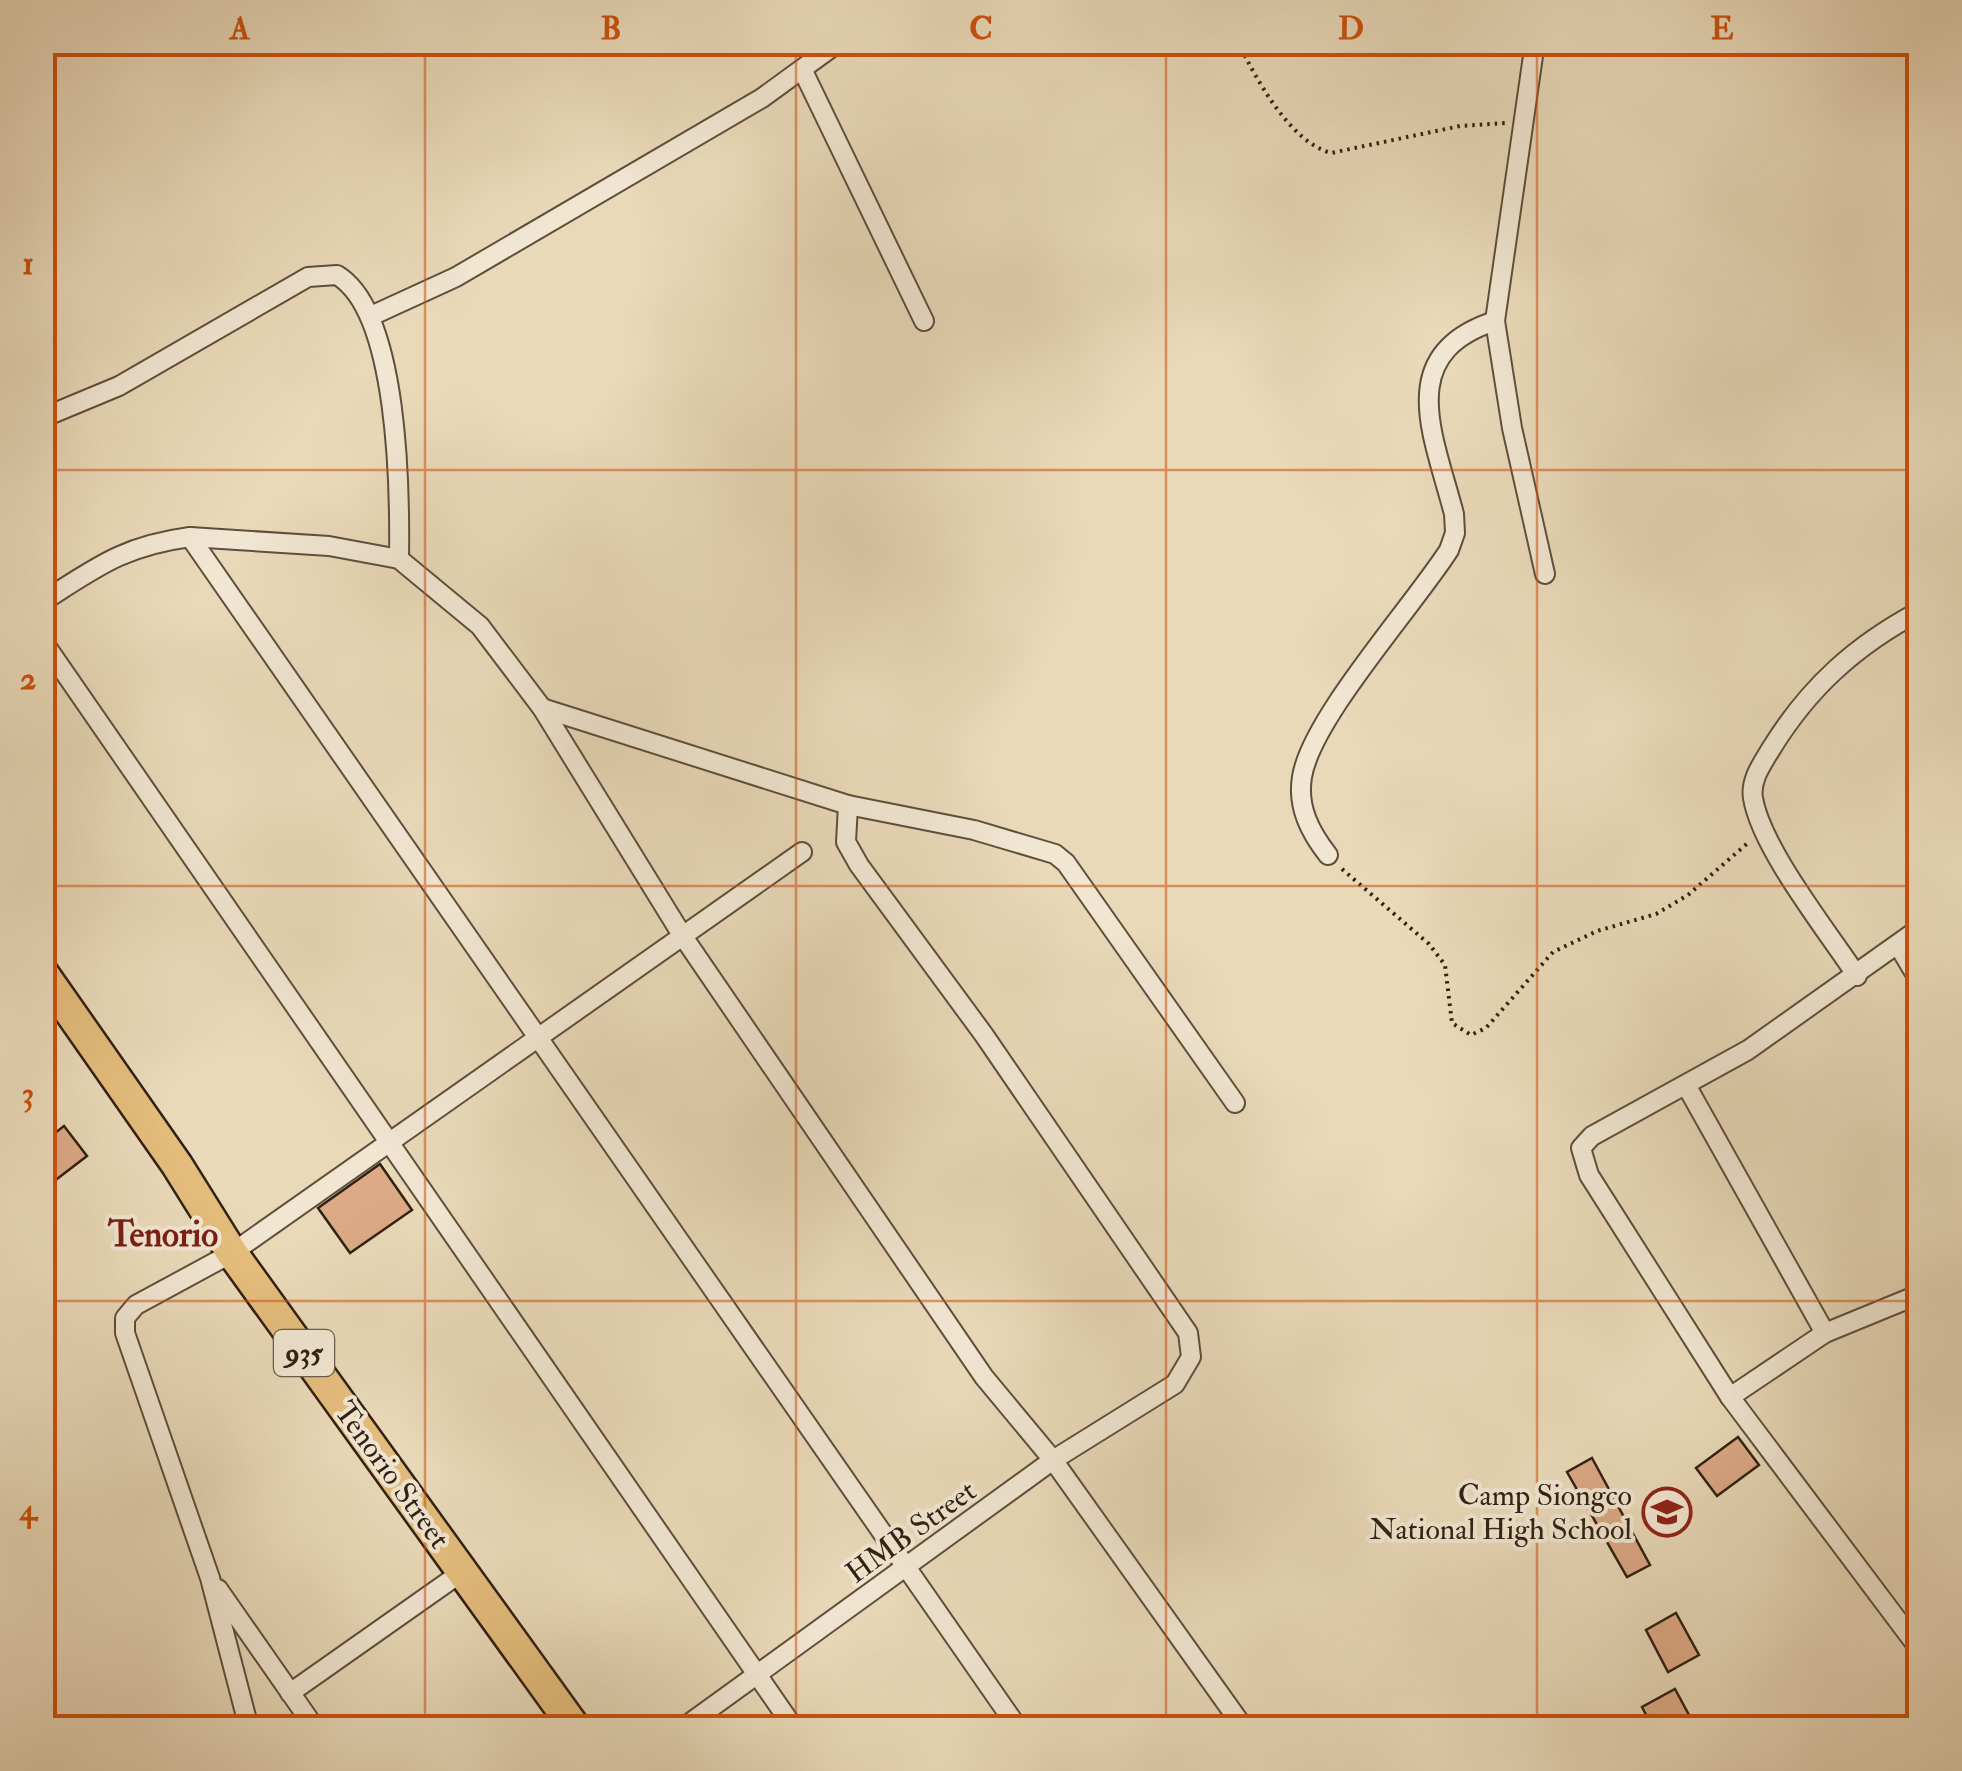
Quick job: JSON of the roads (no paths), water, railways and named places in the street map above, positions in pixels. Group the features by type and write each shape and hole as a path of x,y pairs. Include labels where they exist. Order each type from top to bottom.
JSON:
{"main road":[{"name":"Tenorio Street","path":"42,972 177,1165 232,1253 575,1728"}],"street":[{"path":"372,316 456,278 804,71 839,42"},
{"path":"1535,42 1526,122 1498,276 1495,321 1512,428 1545,574"},
{"path":"804,71 924,321"},
{"path":"42,418 120,386 308,277 336,275 349,282 372,316 397,453 399,559"},
{"path":"1328,855 1311,832 1302,804 1302,776 1330,718 1449,550 1455,533 1454,514 1428,400 1429,378 1436,356 1453,339 1495,321"},
{"path":"190,537 1018,1728"},
{"path":"42,602 106,558 158,541 190,537 329,546 399,559 480,626 542,708 682,935 984,1377 1053,1460 1244,1728"},
{"path":"1856,976 1765,829 1753,786 1804,699 1880,632 1920,610"},
{"path":"42,640 794,1728"},
{"path":"542,708 848,805 974,830 1055,854 1066,863 1234,1104"},
{"name":"HMB Street","path":"683,1728 910,1568 1053,1460 1175,1384 1191,1357 1188,1333 995,1051 859,865 846,842 848,805"},
{"path":"248,1728 210,1578 124,1324 136,1305 232,1253 802,852"},
{"path":"1920,928 1748,1050 1592,1136 1581,1154 1589,1175 1730,1397 1920,1650"},
{"path":"1898,945 1920,982"},
{"path":"1686,1085 1825,1333"},
{"path":"1730,1397 1825,1333 1920,1294"},
{"path":"290,1692 462,1572"},
{"path":"210,1578 315,1728"}],"place":[{"name":"Camp Siongco National High School","path":"1667,1512"}],"district":[{"name":"Tenorio","path":"163,1235"}]}
